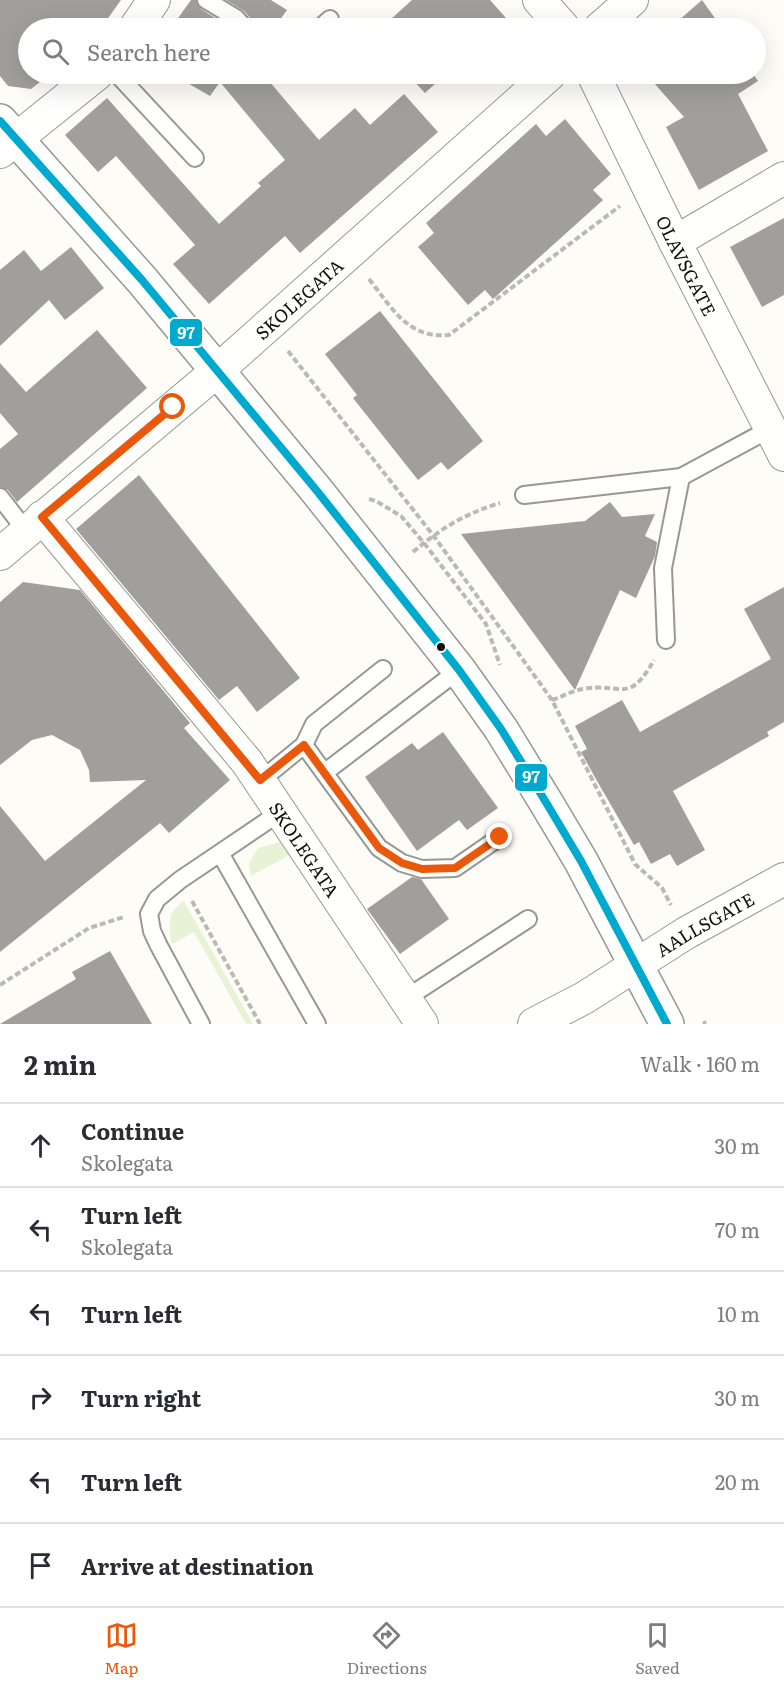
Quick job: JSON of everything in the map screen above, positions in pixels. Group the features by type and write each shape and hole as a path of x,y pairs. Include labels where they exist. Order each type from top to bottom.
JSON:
{"street":[{"path":"142,18 154,0"},
{"path":"539,0 555,18"},
{"path":"611,18 632,0"},
{"path":"83,84 6,137 217,371 317,491 459,670 501,729 548,804 581,861 634,966 667,1024"},
{"name":"SKOLEGATA","path":"0,554 217,371 539,84"},
{"name":"OLAVSGATE","path":"599,84 675,242 779,435"},
{"path":"675,242 784,178"},
{"name":"SKOLEGATA","path":"34,524 260,780 413,1012"},
{"name":"AALLSGATE","path":"534,1024 584,998 686,933 784,879"}],"lane":[{"path":"206,0 236,18"},
{"path":"126,84 195,158"},
{"path":"524,495 681,477 779,435"},
{"path":"666,640 663,568 681,477"},
{"path":"0,497 34,524"},
{"path":"260,780 304,745 314,724 382,669"},
{"path":"324,773 459,670"},
{"path":"304,745 379,848 402,863 422,869 455,868 500,837"},
{"path":"201,1024 155,939 149,914 157,899 180,880 282,811"},
{"path":"220,852 317,1024"},
{"path":"413,1012 528,919"}],"path":[{"path":"348,253 407,326 432,337 449,335 647,185"},
{"path":"267,325 433,535 552,700 635,864 662,888 686,933"},
{"path":"317,491 376,501 401,516 486,624 500,667"},
{"path":"413,552 433,535 470,512 524,495"},
{"path":"552,700 583,689 622,691 642,682 666,640"},
{"path":"180,880 260,1024"},
{"path":"0,985 100,923 116,918 149,914"}],"green space":[{"path":"280,842 297,851 251,876 249,864 258,848"},
{"path":"184,901 253,1024 246,1024 194,932 172,944 170,920 175,910"}],"building":[{"path":"0,0 121,0 108,18 18,18 18,84 37,84 31,89 8,86 0,76"},
{"path":"191,0 196,0 201,9 215,18 178,18"},
{"path":"226,0 271,0 287,10 281,18 250,18 244,11"},
{"path":"412,0 490,0 506,18 392,18"},
{"path":"702,0 715,18 681,18"},
{"path":"189,84 219,84 210,96"},
{"path":"222,84 271,84 319,140 355,108 370,125 404,94 438,132 300,253 285,236 209,304 173,264 195,245 116,156 98,172 65,135 107,98 219,224 261,186 258,183 285,160"},
{"path":"416,84 435,84 425,93"},
{"path":"655,84 753,84 738,94 768,151 699,190 666,127 684,117"},
{"path":"565,119 611,174 593,190 603,200 493,299 485,290 468,305 418,247 434,233 426,223 536,124 546,136"},
{"path":"784,218 784,295 762,307 730,247"},
{"path":"71,247 104,288 65,320 49,300 0,346 0,270 24,250 41,271"},
{"path":"380,311 483,441 448,470 441,462 418,480 353,398 357,395 325,354"},
{"path":"97,330 147,388 17,502 8,490 0,487 0,449 18,434 0,413 0,363 26,392"},
{"path":"139,475 300,678 257,712 237,686 219,700 76,529"},
{"path":"610,502 622,517 655,514 645,536 657,542 655,556 636,598 620,590 575,690 461,534 585,521"},
{"path":"23,582 80,590 190,723 184,728 230,780 169,833 160,823 0,952 0,806 45,861 146,780 90,782 89,770 80,750 52,735 32,740 0,765 0,602"},
{"path":"784,587 784,722 767,732 769,736 673,791 705,850 677,866 670,854 651,864 639,842 634,845 581,752 587,749 575,726 622,700 640,732 771,659 744,609"},
{"path":"443,732 498,808 467,830 459,820 417,851 365,777 412,743 418,750"},
{"path":"412,877 421,879 449,919 400,954 367,909"},
{"path":"110,951 152,1024 0,1024 76,979 72,972"}],"transit line":[{"name":"97","path":"0,121 142,280 317,491 459,670 501,729 581,861 667,1024"}],"route":[{"path":"173,407 42,517 260,780 304,745 379,848 402,863 422,869 455,868 500,837"}]}
